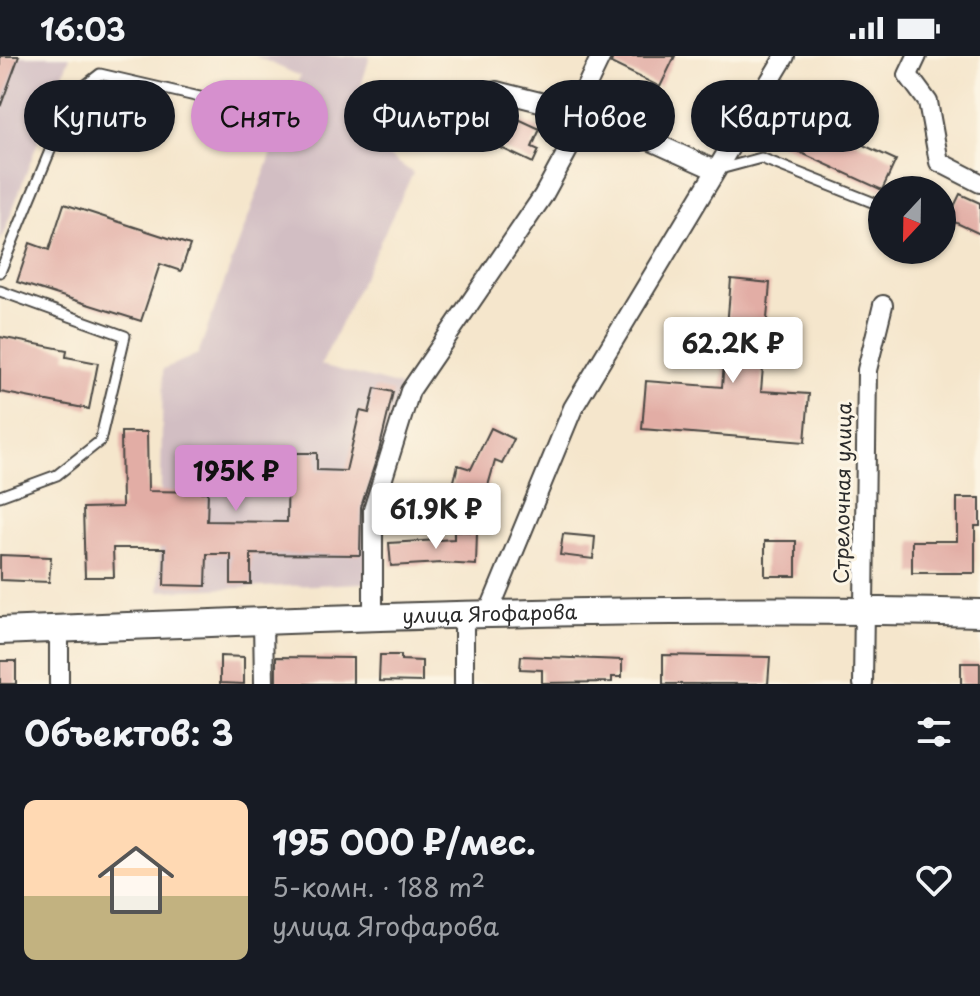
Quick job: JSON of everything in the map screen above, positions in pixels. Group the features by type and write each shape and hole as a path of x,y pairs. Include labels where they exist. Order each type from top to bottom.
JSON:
{"main road":[{"name":"улица Ягофарова","path":"0,631 476,614 863,610 980,613"}],"street":[{"path":"589,80 601,56"},
{"path":"464,684 476,614 573,408 785,56"},
{"path":"917,56 908,75 928,102 939,162 980,183"},
{"path":"373,617 373,510 410,391 543,196 567,152"},
{"path":"675,152 715,170"},
{"name":"Стрелочная улица","path":"863,684 867,370 883,305"},
{"path":"263,621 264,684"},
{"path":"59,629 59,684"}],"lane":[{"path":"0,272 73,95 100,74 191,95"},
{"path":"715,170 761,158 868,200"},
{"path":"0,291 125,336 100,441 57,475 0,496"}],"shaded area":[{"path":"0,56 70,56 61,80 24,80 24,152 34,152 0,243"},
{"path":"255,56 370,56 363,80 344,80 344,152 383,152 413,173 321,365 400,386 370,502 365,583 159,591 163,369 198,354 272,152 328,152 328,80 299,80 300,76"}],"building":[{"path":"0,56 19,56 1,105 0,104"},
{"path":"613,56 675,56 663,80 646,80 611,63"},
{"path":"519,119 535,127 532,147 538,152 533,163 510,152 519,152"},
{"path":"799,152 879,152 896,160 889,176 868,176 868,184"},
{"path":"960,194 980,203 980,234 956,223 956,202"},
{"path":"64,204 190,245 181,271 160,264 141,321 17,282 30,243 49,250"},
{"path":"731,279 770,283 761,391 809,394 805,442 642,429 646,381 722,387"},
{"path":"0,337 67,350 66,357 98,363 89,409 0,392"},
{"path":"375,388 393,392 361,507 360,555 251,554 251,584 231,584 231,554 207,554 206,586 164,585 165,548 113,548 114,577 85,577 83,508 122,507 121,432 147,432 148,491 208,492 207,521 287,522 288,453 317,453 317,470 346,471 360,411 369,413"},
{"path":"491,428 514,439 502,464 495,461 480,514 448,505 458,465 471,469"},
{"path":"957,498 980,498 980,526 975,526 975,573 912,573 912,541 957,541"},
{"path":"454,531 477,532 476,565 441,563 391,566 389,543 454,539"},
{"path":"563,534 595,537 593,559 560,555"},
{"path":"765,541 796,541 796,576 765,576"},
{"path":"0,555 51,557 49,582 0,580"},
{"path":"380,655 401,655 401,660 422,661 422,682 379,681"},
{"path":"663,655 770,657 768,684 663,684"},
{"path":"220,656 244,657 244,684 220,683"},
{"path":"521,656 622,660 622,677 612,677 612,682 542,683 542,670 520,669"},
{"path":"276,657 353,658 353,684 276,684"},
{"path":"0,661 16,661 16,684 0,684"},
{"path":"961,663 980,663 980,684 961,684"}]}
